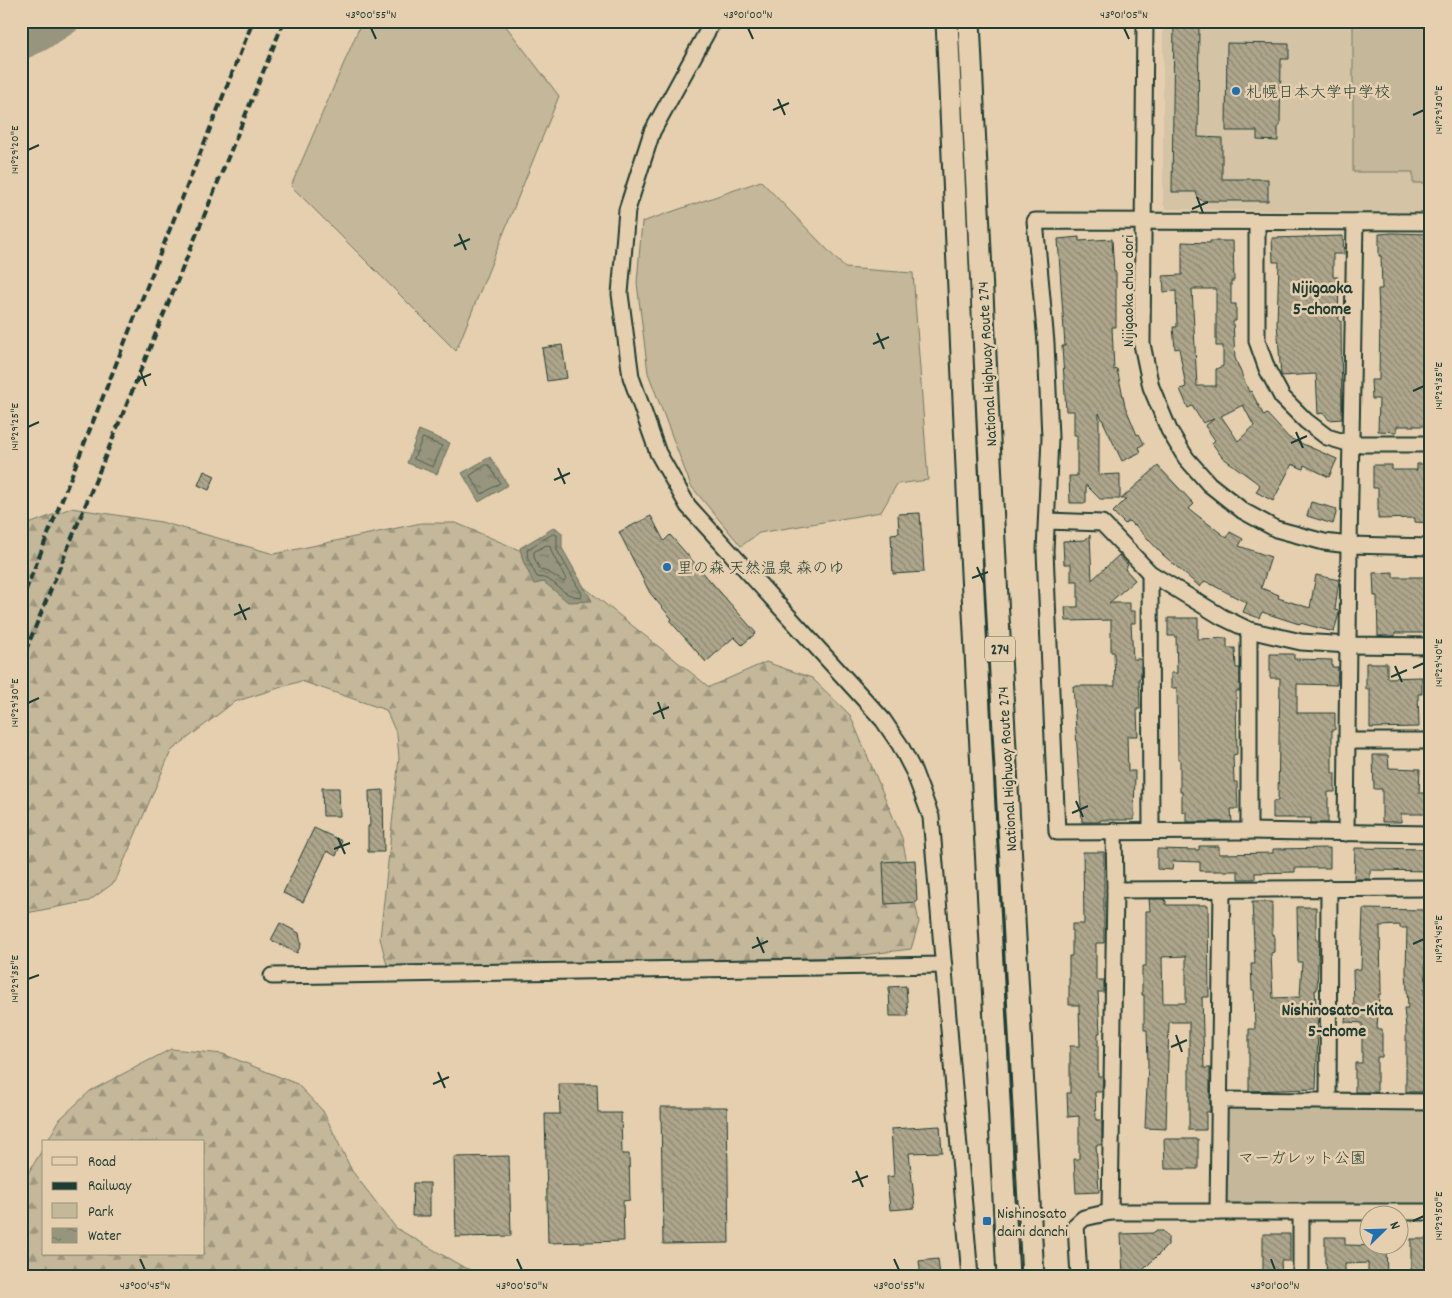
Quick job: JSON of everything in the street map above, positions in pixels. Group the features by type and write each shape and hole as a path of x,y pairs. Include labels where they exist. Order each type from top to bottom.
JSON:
{"highway":[{"name":"National Highway Route 274","path":"947,21 970,534 1008,1277"},
{"name":"National Highway Route 274","path":"969,21 994,542 1033,1277"}],"street":[{"path":"713,21 652,132 627,210 620,294 631,377 658,453 688,506 882,720 900,745 914,772 931,817 970,1277"},
{"name":"Nijigaoka chuo dori","path":"1145,21 1142,344 1151,387 1169,430 1186,458 1209,484 1243,511 1276,529 1324,542 1349,545 1431,547"},
{"path":"1431,222 1035,221 1046,343 1050,438 1045,551 1057,832 1249,831 1431,834"},
{"path":"1257,222 1257,341 1267,369 1282,397 1306,421 1327,436 1351,444 1431,444"},
{"path":"1346,833 1349,545 1356,222"},
{"path":"1047,521 1102,523 1150,573 1222,617 1249,630 1301,642 1349,645 1431,646"},
{"path":"1150,573 1150,831"},
{"path":"1249,630 1249,831"},
{"path":"1348,741 1431,741"},
{"path":"1110,1212 1115,890 1114,831"},
{"path":"1328,1101 1329,888"},
{"path":"1115,890 1431,888"},
{"path":"1218,1212 1222,889"},
{"path":"272,976 944,965"},
{"path":"1219,1100 1431,1102"},
{"path":"1079,1277 1076,1225 1084,1218 1110,1212 1431,1212"},
{"path":"1300,1277 1301,1212"}],"shaded area":[{"path":"1163,21 1431,21 1431,213 1166,209 1163,203"}],"green space":[{"path":"362,21 502,21 559,96 456,351 291,186"},
{"path":"1353,21 1431,21 1431,183 1413,183 1413,172 1353,172"},
{"path":"761,181 845,268 913,273 928,480 897,484 881,512 759,533 741,546 691,486 648,373 637,283 642,222"},
{"path":"71,508 161,522 274,554 421,523 456,523 559,567 709,687 766,662 812,678 850,715 902,838 919,922 911,949 846,957 551,964 421,973 387,965 380,938 399,758 397,735 386,710 301,681 234,702 171,751 115,882 89,901 21,914 21,527"},
{"path":"171,1049 223,1054 297,1084 323,1111 352,1171 396,1228 465,1268 490,1277 21,1277 21,1185 42,1150 42,1256 205,1256 205,1140 48,1140 60,1119 90,1091"},
{"name":"マーガレット公園","path":"1219,1100 1431,1102 1431,1212 1410,1212 1410,1206 1360,1206 1360,1212 1218,1212"}],"water":[{"path":"419,430 450,443 437,474 407,463"},
{"path":"490,457 508,485 479,502 462,473"},
{"path":"555,527 562,533 562,548 592,601 568,602 544,582 534,584 523,561 520,548"}],"building":[{"path":"1174,21 1199,21 1198,137 1222,138 1222,179 1268,179 1268,201 1203,201 1198,198 1196,192 1172,192"},
{"path":"1227,43 1289,44 1289,59 1281,59 1278,141 1257,140 1257,131 1226,131"},
{"path":"1379,234 1431,234 1431,426 1397,426 1397,432 1378,431 1379,399 1372,399 1371,380 1379,380 1380,314 1378,289 1382,289"},
{"path":"1343,236 1344,254 1333,254 1333,277 1338,277 1339,321 1341,321 1342,419 1329,420 1324,413 1318,414 1316,374 1281,376 1277,323 1279,262 1273,262 1272,238"},
{"path":"1079,237 1079,241 1112,239 1114,272 1116,272 1116,327 1112,327 1114,370 1117,369 1125,406 1137,435 1139,434 1144,444 1139,447 1141,452 1122,461 1099,413 1099,475 1120,474 1120,499 1100,499 1086,485 1086,503 1070,503 1069,476 1077,476 1077,435 1074,435 1074,411 1066,411 1062,346 1065,346 1058,239"},
{"path":"1210,241 1233,241 1234,281 1231,281 1231,304 1236,304 1236,321 1233,321 1235,358 1249,392 1251,391 1264,416 1267,414 1289,438 1337,459 1329,477 1304,465 1303,469 1292,464 1273,501 1256,492 1260,485 1222,457 1212,443 1215,440 1205,426 1214,419 1203,423 1192,406 1188,408 1180,389 1186,387 1179,348 1175,349 1173,327 1177,327 1176,291 1164,292 1163,276 1182,275 1182,242 1210,243","holes":["1192,289 1216,289 1216,346 1223,346 1223,366 1216,369 1216,386 1197,386","1243,405 1254,426 1238,441 1221,416"]},
{"path":"562,345 567,378 547,381 542,348"},
{"path":"1417,464 1431,464 1431,523 1415,522 1415,518 1378,519 1378,488 1373,488 1373,465 1392,465 1392,470 1417,470"},
{"path":"1158,466 1194,504 1189,509 1227,538 1230,532 1243,539 1239,546 1271,557 1261,588 1279,595 1278,598 1310,608 1316,575 1339,580 1335,610 1339,611 1339,613 1334,632 1299,624 1262,612 1259,618 1243,612 1247,603 1205,581 1200,587 1162,554 1135,525 1129,521 1125,524 1113,512 1126,499 1121,499"},
{"path":"204,471 215,476 209,490 198,485"},
{"path":"1311,502 1337,509 1333,524 1307,516"},
{"path":"920,513 924,572 893,574 891,534 899,533 898,514"},
{"name":"里の森 天然温泉 森のゆ","path":"651,516 664,541 670,535 756,633 742,645 734,637 706,662 670,621 672,619 650,593 619,532"},
{"path":"1090,535 1092,580 1119,555 1128,565 1125,569 1135,580 1109,603 1130,603 1130,611 1135,611 1135,623 1131,623 1133,659 1141,659 1141,678 1139,678 1140,709 1137,709 1138,736 1127,736 1128,771 1135,771 1134,820 1082,822 1073,686 1115,686 1114,652 1111,652 1111,620 1066,621 1065,607 1078,607 1078,581 1071,581 1071,564 1064,564 1063,541 1085,540"},
{"path":"1393,572 1393,577 1426,577 1429,633 1395,633 1395,636 1378,636 1377,596 1374,596 1373,573"},
{"path":"1168,618 1198,618 1198,639 1227,638 1227,648 1235,648 1236,668 1240,668 1240,691 1236,691 1237,754 1233,755 1238,809 1231,809 1232,822 1186,822 1186,812 1182,812 1180,759 1178,759 1177,688 1171,688 1171,673 1177,673 1176,636 1168,636"},
{"path":"1270,654 1294,654 1294,659 1332,660 1332,667 1338,667 1337,685 1297,684 1297,713 1335,713 1335,730 1332,730 1332,773 1335,773 1335,792 1328,792 1328,823 1311,823 1311,818 1273,818 1273,801 1278,801 1280,678 1270,678"},
{"path":"1366,663 1387,663 1387,678 1422,677 1422,694 1418,694 1419,727 1370,728 1370,689 1366,689"},
{"path":"1373,755 1388,755 1389,768 1420,769 1419,793 1431,793 1431,814 1401,814 1401,822 1382,822 1382,789 1374,789"},
{"path":"322,788 339,788 340,816 323,816"},
{"path":"383,790 384,852 368,852 368,826 370,826 369,791"},
{"path":"314,828 342,841 336,856 327,851 303,902 283,893"},
{"path":"1199,846 1219,846 1219,854 1273,853 1273,849 1330,848 1330,868 1295,868 1295,872 1255,873 1255,879 1238,879 1238,871 1200,871 1200,862 1173,861 1172,870 1157,869 1157,849 1199,850"},
{"path":"1355,848 1431,849 1431,871 1370,870 1370,879 1354,879"},
{"path":"1083,852 1104,852 1104,943 1096,943 1096,980 1104,980 1104,992 1098,992 1100,1033 1098,1033 1098,1076 1103,1076 1102,1092 1095,1092 1096,1120 1102,1120 1102,1145 1096,1145 1099,1192 1076,1193 1074,1159 1079,1159 1079,1116 1068,1117 1067,1093 1070,1093 1070,1046 1080,1046 1079,1005 1069,1005 1069,956 1072,956 1072,924 1084,924"},
{"path":"915,860 917,902 885,904 883,862"},
{"path":"1149,899 1164,899 1166,905 1208,905 1209,997 1202,997 1204,1068 1210,1068 1210,1112 1206,1112 1206,1130 1189,1130 1189,1022 1169,1022 1166,1129 1145,1128 1148,1065 1147,1030 1144,1030 1142,966 1146,966 1146,911 1150,911","holes":["1186,956 1186,1003 1163,1003 1162,957"]},
{"path":"1252,902 1272,902 1272,935 1274,935 1274,952 1271,953 1273,998 1300,997 1302,962 1298,962 1297,907 1316,907 1316,940 1319,940 1317,990 1315,990 1318,1030 1316,1089 1249,1091 1249,1029 1255,1029 1251,964 1255,964"},
{"path":"1363,909 1427,910 1427,964 1425,964 1426,989 1424,989 1425,1092 1406,1092 1406,1027 1404,1008 1408,1008 1406,971 1407,928 1400,928 1400,925 1380,926 1381,994 1379,994 1377,1029 1382,1029 1382,1057 1377,1057 1377,1092 1355,1092 1355,1063 1362,1063 1362,1023 1345,1022 1346,1010 1354,1010 1353,970 1361,969"},
{"path":"280,923 299,933 301,945 297,953 271,940"},
{"path":"906,986 908,1016 890,1016 889,987"},
{"path":"559,1084 597,1084 598,1113 621,1113 622,1154 629,1154 630,1200 623,1201 624,1241 548,1243 545,1114 560,1114"},
{"path":"661,1107 727,1107 729,1243 663,1244"},
{"path":"940,1126 942,1152 909,1153 915,1208 890,1210 887,1177 894,1176 891,1129"},
{"path":"1164,1139 1198,1139 1198,1169 1165,1169"},
{"path":"509,1156 511,1236 456,1237 454,1157"},
{"path":"413,1183 430,1183 430,1216 412,1216"},
{"path":"1155,1231 1163,1231 1168,1237 1168,1245 1136,1277 1123,1277 1121,1234 1153,1233"},
{"path":"1263,1234 1290,1234 1290,1261 1281,1261 1282,1277 1263,1277"},
{"path":"1325,1237 1345,1237 1345,1245 1360,1245 1360,1256 1386,1256 1387,1277 1368,1277 1368,1263 1345,1264 1345,1277 1327,1277"},
{"path":"1411,1239 1429,1239 1428,1277 1411,1277"},
{"path":"938,1259 940,1277 921,1277 919,1261"}],"waterway":[{"path":"21,46 39,38 66,21"}],"railway":[{"path":"21,602 253,21"},
{"path":"21,662 284,21"}],"place":[{"name":"札幌日本大学中学校","path":"1236,91"},
{"name":"里の森 天然温泉 森のゆ","path":"667,567"},
{"name":"Nishinosato daini danchi","path":"987,1221"}],"district":[{"name":"Nijigaoka 5-chome","path":"1322,297"},
{"name":"Nishinosato-Kita 5-chome","path":"1337,1019"}]}
